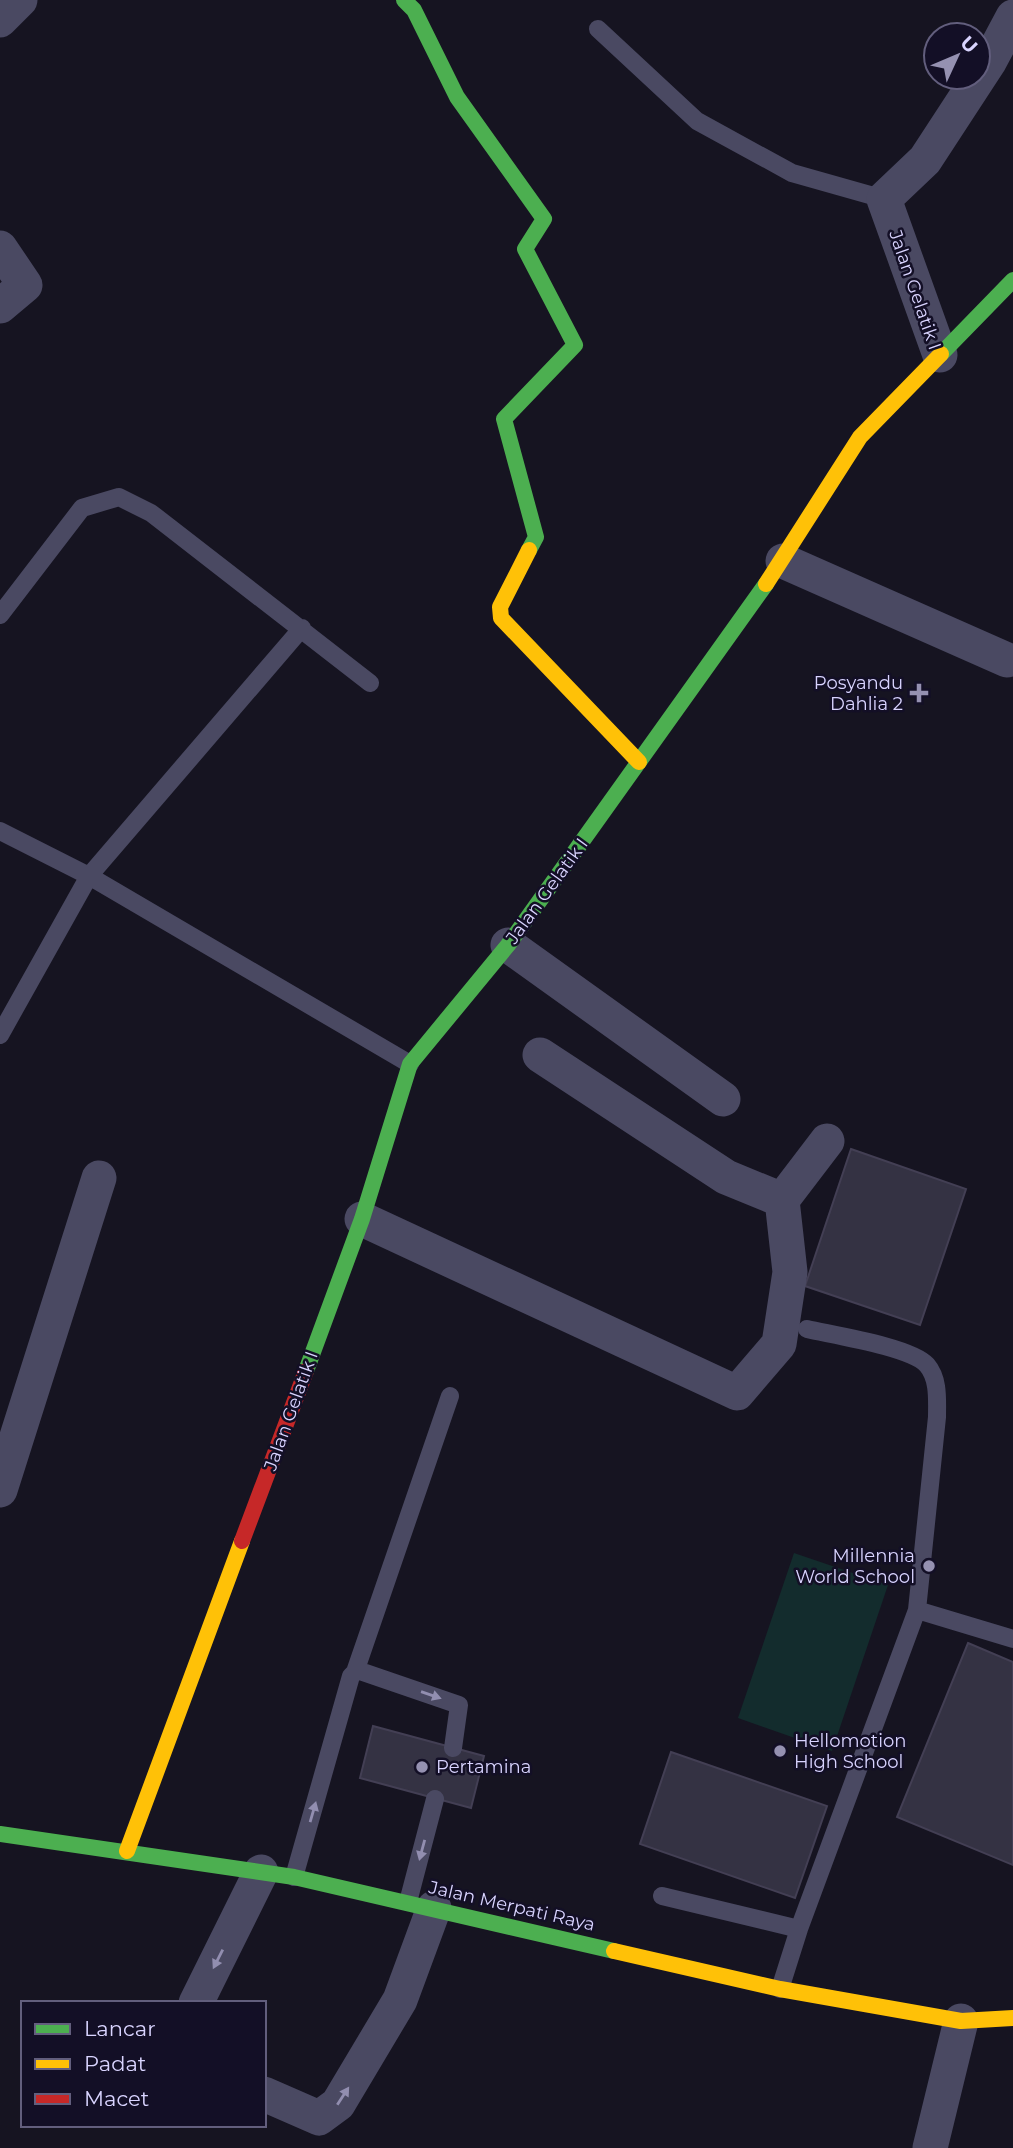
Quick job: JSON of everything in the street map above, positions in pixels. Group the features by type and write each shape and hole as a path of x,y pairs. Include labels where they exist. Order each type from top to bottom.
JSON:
{"street":[{"path":"0,20 20,0"},
{"path":"404,0 414,9 457,97 544,219 525,249 575,345 503,419 536,537 535,544 500,607 501,618 639,762"},
{"path":"884,199 925,160 989,62 1013,17"},
{"name":"Jalan Gelatik I","path":"127,1851 362,1219 410,1064 508,946 783,561 860,436 940,355 884,199"},
{"path":"0,248 25,285 0,306"},
{"path":"940,355 1013,280"},
{"path":"783,561 1007,660"},
{"path":"508,946 723,1099"},
{"path":"540,1055 726,1177 782,1200"},
{"path":"362,1219 737,1393 779,1344 790,1272 782,1200 827,1141"},
{"path":"0,1490 99,1178"},
{"name":"Jalan Merpati Raya","path":"0,1834 278,1875 421,1905 780,1989 961,2021 1013,2018"},
{"path":"197,2001 278,1875"},
{"path":"266,2095 319,2118 338,2104 400,2000 421,1905"},
{"path":"930,2148 961,2021"}],"lane":[{"path":"598,29 698,121 792,173 884,199"},
{"path":"0,615 82,508 119,497 151,513 370,683"},
{"path":"0,1035 89,876 302,628"},
{"path":"0,831 89,876 410,1064"},
{"path":"780,1989 799,1928 917,1610 937,1418 936,1388 926,1363 910,1353 807,1329"},
{"path":"278,1875 351,1676 355,1672 450,1396"},
{"path":"917,1610 1013,1639"},
{"path":"355,1672 357,1670 459,1705 453,1748"},
{"path":"421,1905 435,1799"},
{"path":"662,1896 799,1928"}],"green space":[{"path":"794,1553 888,1585 832,1751 738,1718"}],"building":[{"path":"851,1149 966,1189 920,1325 805,1286"},
{"path":"968,1643 1013,1662 1013,1865 897,1817"},
{"name":"Pertamina","path":"373,1726 484,1756 471,1808 360,1778"},
{"path":"671,1752 827,1806 795,1898 640,1844"}],"traffic: fast":[{"path":"404,0 414,10 457,97 544,219 525,249 575,345 504,419 536,537 529,550"},
{"path":"941,354 1013,280"},
{"path":"306,1371 362,1219 410,1064 508,945 766,584"},
{"path":"0,1834 294,1877 614,1951"}],"traffic: slow":[{"path":"766,584 860,437 941,354"},
{"path":"529,550 500,607 501,618 639,762"},
{"path":"127,1851 242,1541"},
{"path":"614,1951 780,1989 961,2021 1013,2018"}],"traffic: jam":[{"path":"242,1541 306,1371"}],"place":[{"name":"Posyandu Dahlia 2","path":"919,693"},
{"name":"Millennia World School","path":"929,1566"},
{"name":"Hellomotion High School","path":"780,1751"},
{"name":"Pertamina","path":"422,1767"}]}
